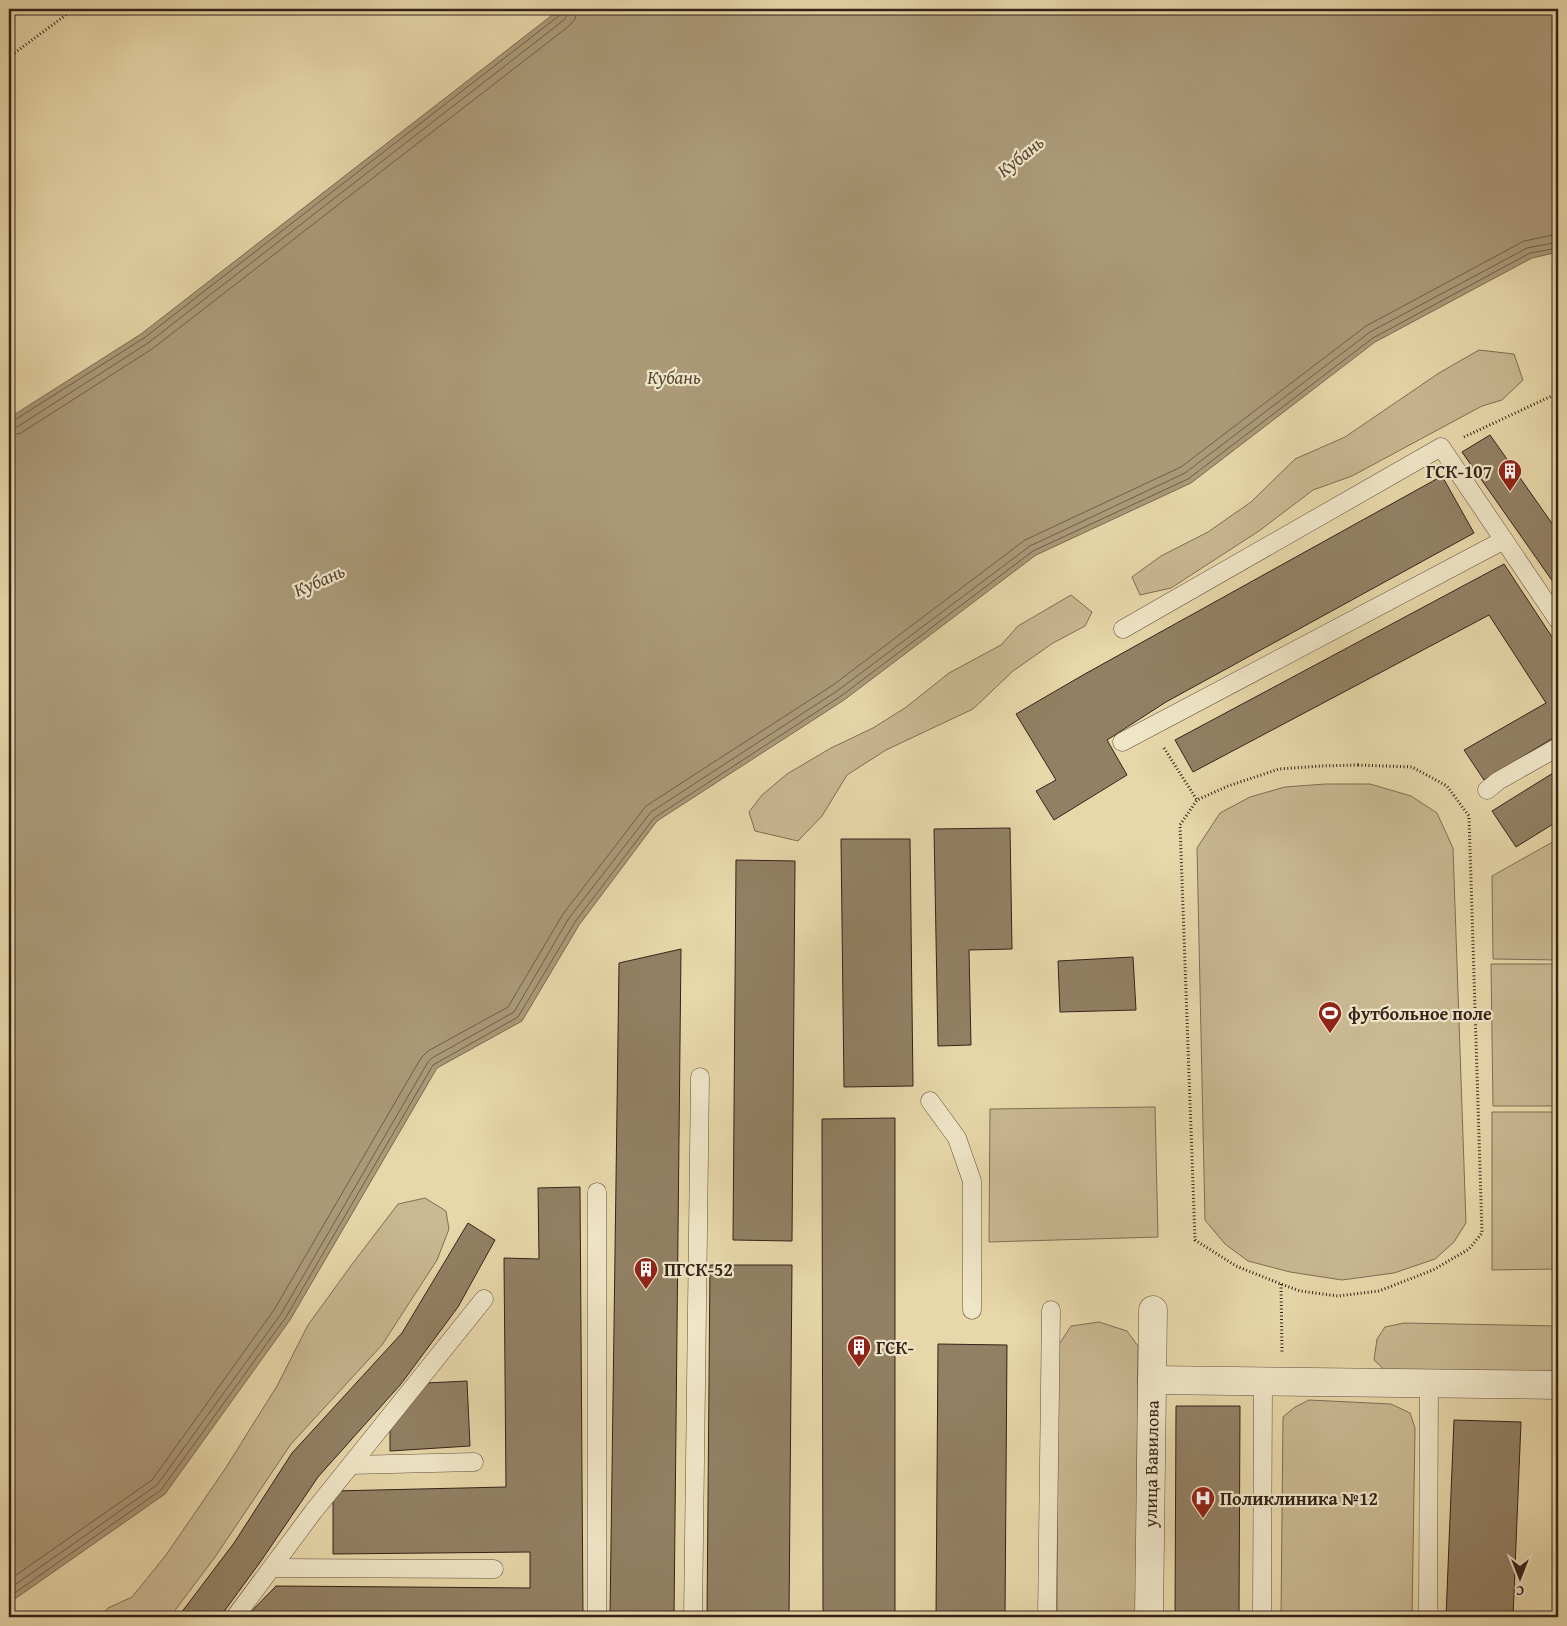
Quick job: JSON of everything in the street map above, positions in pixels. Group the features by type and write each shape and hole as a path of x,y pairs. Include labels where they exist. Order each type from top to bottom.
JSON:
{"street":[{"name":"улица Вавилова","path":"1149,1617 1153,1310"},
{"path":"1152,1380 1558,1385"}],"lane":[{"path":"1123,629 1441,447 1558,620"},
{"path":"1122,742 1504,540"},
{"path":"1487,790 1498,781 1558,747"},
{"path":"692,1617 700,1077"},
{"path":"930,1101 957,1138 972,1181 972,1310"},
{"path":"597,1192 597,1617"},
{"path":"235,1617 313,1512 484,1299"},
{"path":"1048,1617 1051,1310"},
{"path":"1262,1617 1273,1382"},
{"path":"1428,1617 1429,1384"},
{"path":"351,1466 474,1462"},
{"path":"272,1568 494,1569"}],"path":[{"path":"9,57 74,9"},
{"path":"1441,447 1558,393"},
{"path":"1151,726 1197,800"},
{"path":"1321,766 1412,767 1447,786 1470,816 1482,1233 1469,1249 1432,1270 1379,1290 1338,1296 1300,1291 1236,1266 1195,1240 1180,824 1197,800 1228,786 1278,769 1321,766"},
{"path":"1273,1382 1282,1284"}],"shaded area":[{"path":"1479,350 1514,354 1523,380 1502,400 1482,406 1352,476 1313,490 1259,531 1171,588 1140,595 1132,577 1161,556 1208,532 1251,502 1295,459 1345,437 1439,373"},
{"path":"1071,595 1092,612 1085,626 1053,643 1013,671 973,709 886,750 847,775 822,816 798,841 755,831 749,812 762,795 787,774 831,748 873,728 905,708 949,673 1001,645 1018,626"},
{"name":"футбольное поле","path":"1325,784 1370,784 1411,796 1437,813 1453,848 1466,1223 1454,1242 1435,1259 1394,1273 1342,1280 1290,1272 1248,1261 1225,1244 1205,1220 1197,848 1220,813 1250,797 1285,787"},
{"path":"1558,839 1558,960 1493,959 1492,876"},
{"path":"1491,964 1558,964 1558,1106 1493,1106"},
{"path":"1155,1107 1158,1237 989,1242 990,1109"},
{"path":"1492,1112 1558,1112 1558,1269 1492,1270"},
{"path":"425,1198 446,1211 449,1229 437,1260 382,1345 291,1444 215,1557 170,1617 99,1617 108,1608 132,1597 166,1555 225,1469 277,1386 308,1325 398,1204"},
{"path":"1099,1322 1127,1331 1138,1346 1136,1617 1057,1617 1058,1346 1071,1326"},
{"path":"1404,1323 1557,1326 1558,1367 1546,1373 1387,1372 1374,1360 1377,1339 1385,1327"},
{"path":"1309,1400 1391,1404 1410,1413 1415,1428 1412,1617 1281,1617 1283,1417 1295,1407"}],"water":[{"name":"Кубань","path":"560,9 1558,9 1558,252 1532,258 1375,342 1191,483 1036,555 844,700 657,821 579,925 522,1021 437,1068 290,1320 165,1494 9,1603 9,418 141,334"}],"building":[{"name":"ГСК-107","path":"1490,435 1558,532 1558,589 1462,452"},
{"path":"1442,476 1474,533 1166,702 1107,740 1127,775 1054,820 1036,791 1056,780 1016,714"},
{"path":"1504,564 1558,646 1558,735 1484,780 1464,750 1546,703 1489,615 1193,772 1175,740"},
{"path":"1558,770 1558,821 1516,847 1492,811"},
{"path":"1010,828 1012,949 969,950 971,1045 938,1046 934,829"},
{"path":"841,839 910,839 913,1086 844,1087"},
{"path":"736,860 795,861 792,1241 733,1240"},
{"name":"ПГСК-52","path":"681,949 674,1617 610,1617 619,963"},
{"path":"1133,957 1136,1010 1060,1012 1058,961"},
{"name":"ГСК-","path":"895,1118 895,1617 823,1617 822,1119"},
{"path":"580,1187 583,1617 246,1617 276,1586 530,1588 530,1552 333,1554 333,1491 506,1487 504,1258 539,1259 538,1188"},
{"path":"468,1223 495,1240 458,1307 401,1384 318,1477 220,1617 178,1617 234,1543 292,1453 402,1333"},
{"name":"ПГСК-52","path":"710,1265 792,1265 789,1617 707,1617"},
{"path":"938,1344 1007,1345 1005,1617 936,1617"},
{"path":"467,1381 470,1446 390,1451 390,1428 426,1383"},
{"path":"1176,1406 1240,1406 1239,1617 1175,1617"},
{"path":"1454,1420 1521,1422 1513,1617 1446,1617"}],"place":[{"name":"ГСК-107","path":"1510,492"},
{"name":"футбольное поле","path":"1330,1034"},
{"name":"ПГСК-52","path":"646,1290"},
{"name":"ГСК-","path":"859,1368"},
{"name":"Поликлиника №12","path":"1203,1519"}]}
